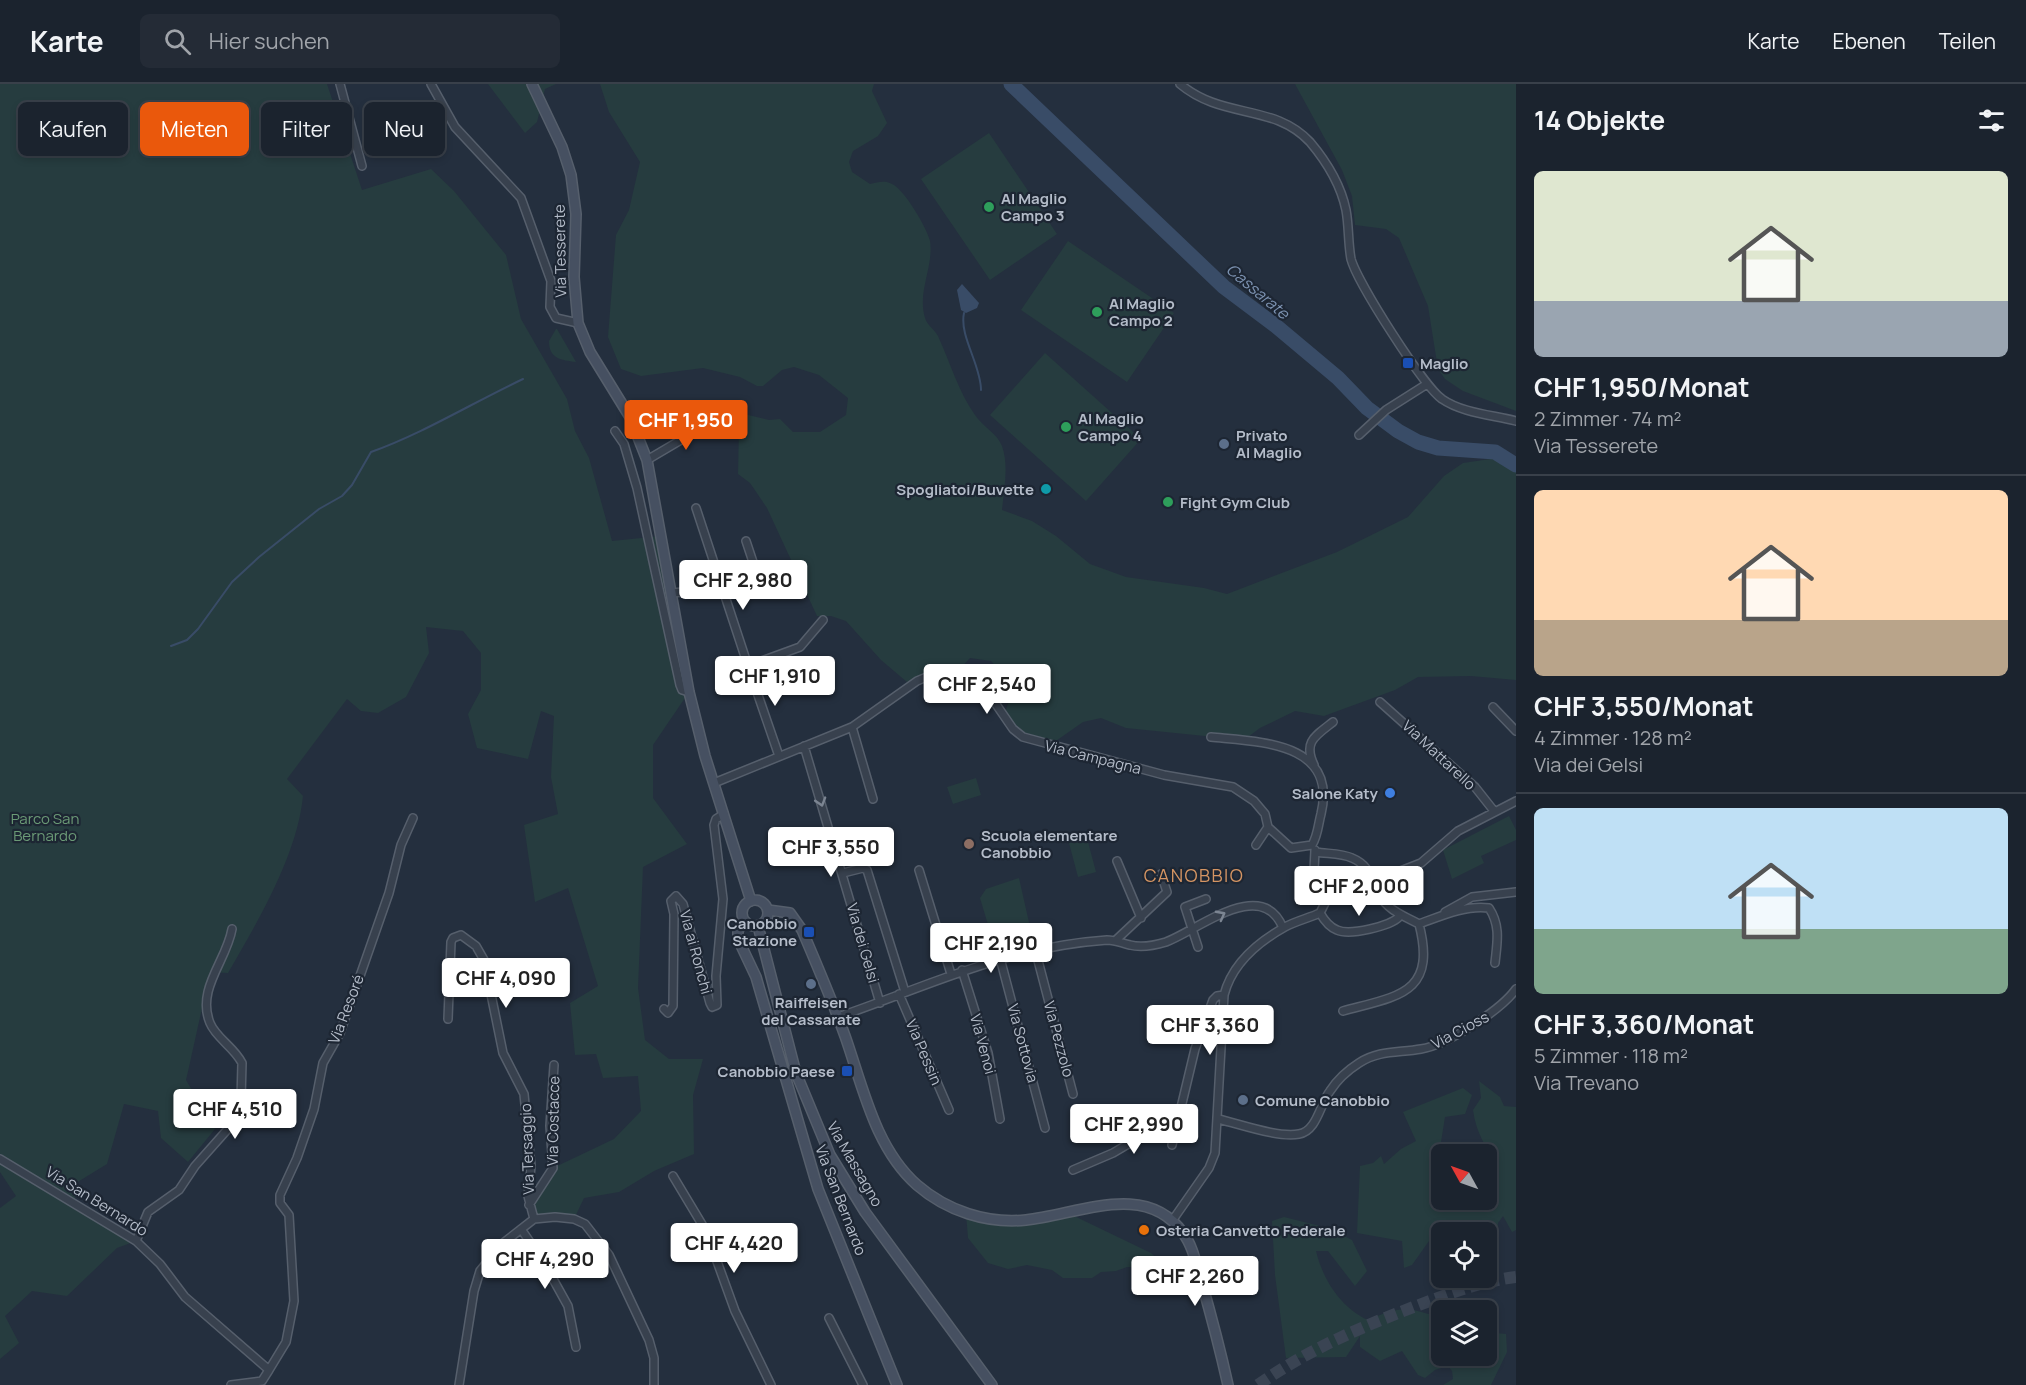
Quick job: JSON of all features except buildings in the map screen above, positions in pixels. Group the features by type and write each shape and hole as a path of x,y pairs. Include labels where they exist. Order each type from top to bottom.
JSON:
{"main road":[{"name":"Via Tesserete","path":"532,84 562,147 571,175 576,214 574,277 578,323 590,352 630,417 646,460 689,692 714,783 751,901"},
{"path":"768,910 766,922 758,926 745,921 743,910 751,901 759,901 768,910 784,910 795,918 838,1017 887,1147 908,1176 938,1200 966,1213 996,1220 1025,1221 1125,1203 1153,1210 1172,1221 1183,1232 1192,1250 1216,1330 1228,1385"},
{"name":"Via San Bernardo","path":"745,921 738,930 738,939 756,977 818,1189 897,1385"},
{"name":"Via Massagno","path":"758,926 796,1073 830,1155 865,1212 992,1385"}],"street":[{"path":"340,84 362,166"},
{"path":"431,84 454,127 521,198 551,281 551,310 555,318 578,323"},
{"path":"1180,84 1213,104 1281,122 1302,135 1314,148 1336,182 1343,199 1355,270 1427,384 1445,401 1516,421"},
{"path":"1359,435 1386,410 1427,384"},
{"path":"646,460 713,422"},
{"path":"615,431 624,444 637,488 680,685 682,690 689,692"},
{"path":"696,508 779,756"},
{"path":"671,593 723,589 758,577 746,540"},
{"path":"748,666 800,647 823,620"},
{"name":"Via Campagna","path":"714,783 852,727 918,681 936,673 956,673 974,680 991,697 1013,729 1023,737 1164,775 1233,787 1254,801 1265,814 1268,827 1291,848 1314,848"},
{"name":"Via Mattarello","path":"1380,702 1460,773 1494,811"},
{"path":"1493,707 1516,731"},
{"path":"1172,1221 1212,1162 1218,1119 1224,995 1238,964 1285,927 1320,913 1325,903 1314,870 1314,848 1323,799 1322,782 1308,752 1309,745 1333,722"},
{"path":"852,727 873,799"},
{"path":"1211,737 1284,746 1315,766"},
{"name":"Via dei Gelsi","path":"804,746 880,1003"},
{"path":"1375,881 1391,877 1421,862 1453,835 1516,801"},
{"name":"Via ai Ronchi","path":"664,1009 668,1012 673,1006 674,912 671,901 676,896 683,904 711,1005 714,1008 717,1005 716,976 723,899 714,825 716,819 724,814"},
{"name":"Via Resoré","path":"269,1370 286,1342 294,1301 289,1215 280,1203 280,1195 294,1166 315,1109 323,1063 340,1033 413,818"},
{"path":"1256,846 1268,827"},
{"path":"1314,848 1353,858 1371,873 1379,895 1399,917 1419,924 1477,907 1489,908 1496,918 1498,929 1495,963"},
{"path":"1117,861 1141,918"},
{"name":"Via Pessin","path":"843,873 863,868 867,870 902,993 949,1110"},
{"path":"919,870 951,974"},
{"path":"1116,940 1167,892 1161,874"},
{"path":"1441,916 1460,901 1472,897 1516,892"},
{"path":"1198,947 1185,906 1206,899"},
{"path":"838,1017 962,970 1035,949 1065,943 1116,940 1131,946 1148,946 1166,942 1237,907 1253,904 1277,915 1285,927"},
{"path":"1320,913 1333,928 1344,932 1388,926 1399,917"},
{"path":"1343,1011 1394,997 1420,975 1425,957 1419,924"},
{"path":"136,1241 148,1212 179,1190 195,1166 223,1136 238,1109 242,1094 242,1063 211,1026 206,1012 208,993 232,929"},
{"name":"Via Tersaggio","path":"448,1019 451,942 453,938 461,935 476,946 484,960 503,1053 524,1094 531,1166 528,1188 529,1205 534,1219"},
{"name":"Via Pezzolo","path":"1035,949 1073,1094"},
{"name":"Via Sottovia","path":"1000,958 1045,1128"},
{"name":"Via Venoi","path":"962,970 988,1053 1000,1119"},
{"name":"Via Cioss","path":"1218,1119 1267,1131 1304,1133 1312,1126 1331,1089 1356,1065 1380,1054 1434,1046 1498,1009 1516,989"},
{"path":"1172,1145 1195,1049 1213,1000 1217,996 1224,995"},
{"name":"Via Costacce","path":"529,1205 548,1180 553,1168 550,1126 554,1065"},
{"path":"1073,1170 1113,1153 1180,1114"},
{"name":"Via San Bernardo","path":"0,1159 136,1241 160,1264 185,1296 269,1370"},
{"path":"673,1176 706,1231 735,1311 771,1385"},
{"path":"458,1384 477,1276 496,1250 534,1219 555,1217 574,1219 589,1228 598,1239 627,1289 649,1340 654,1358 654,1385"},
{"path":"521,1229 543,1261 568,1306 576,1347"},
{"path":"829,1318 863,1385"},
{"path":"231,1385 261,1381 269,1370"}],"green space":[{"name":"Parco San Bernardo","path":"0,84 327,84 333,102 261,102 261,156 351,156 362,190 431,169 454,191 506,255 521,319 567,399 575,431 589,458 612,541 661,536 689,692 653,745 653,798 687,844 643,867 638,988 645,1040 669,1059 703,1059 693,1095 694,1154 654,1171 619,1192 584,1198 574,1219 534,1219 529,1205 553,1168 614,1139 641,1111 638,1076 603,1078 596,1054 575,1055 570,1003 598,986 568,888 535,902 524,825 558,814 551,777 554,716 541,711 528,759 477,748 468,714 481,690 481,653 463,631 426,627 429,653 406,697 378,713 361,711 347,699 287,779 303,796 293,842 274,888 228,973 210,972 186,1080 215,1129 188,1162 161,1138 158,1111 124,1104 107,1164 76,1183 75,1204 136,1241 117,1248 67,1296 32,1291 5,1316 19,1343 0,1359 0,1208 16,1196 0,1172"},
{"path":"488,84 556,84 545,89 537,122 525,133"},
{"path":"600,84 874,84 872,91 887,123 878,136 853,151 849,162 852,172 870,184 887,182 897,187 920,219 928,235 931,251 923,298 925,318 938,336 969,406 978,419 997,437 1002,446 1006,470 1002,510 1032,521 1056,536 1090,564 1126,577 1204,588 1227,594 1337,552 1408,517 1444,476 1463,463 1497,458 1516,462 1516,680 1471,676 1418,677 1395,690 1324,716 1295,711 1260,728 1244,740 1126,728 1101,718 1083,722 1053,743 1020,731 1005,713 1014,685 991,661 970,658 956,673 907,682 881,660 846,621 831,616 817,616 767,508 750,483 738,474 739,428 744,414 769,420 780,419 793,432 820,432 846,415 848,398 819,375 794,367 782,370 763,386 757,386 740,377 703,368 641,376 621,369 608,337 616,235 629,210 640,162 609,112"},
{"path":"1295,84 1516,84 1516,411 1463,391 1445,379 1438,369 1428,306 1399,238 1386,229 1355,225 1352,196 1342,170"},
{"name":"Al Maglio Campo 3","path":"989,133 1057,234 990,280 921,179"},
{"name":"Al Maglio Campo 2","path":"1068,241 1174,313 1127,382 1021,310"},
{"path":"556,329 576,362 557,358 551,352 549,341"},
{"name":"Al Maglio Campo 4","path":"1045,353 1141,439 1086,501 990,415"},
{"path":"976,778 981,795 953,804 947,787"},
{"path":"1509,816 1516,830 1516,840 1481,856 1484,863 1452,879 1443,850"},
{"path":"1087,838 1096,872 1078,877 1069,843"},
{"path":"1019,878 1035,949 998,958 980,898 986,889"},
{"path":"1479,1081 1500,1097 1504,1106 1516,1107 1516,1230 1512,1232 1503,1216 1498,1223 1497,1242 1497,1222 1431,1222 1431,1241 1412,1265 1404,1268 1402,1241 1357,1233 1360,1166 1373,1163 1381,1156 1384,1164 1401,1149 1416,1141 1403,1112 1463,1088 1472,1095 1465,1114 1445,1117 1441,1142 1443,1144 1431,1144 1431,1210 1497,1210 1497,1169 1499,1166 1497,1144 1484,1144 1474,1118 1473,1110 1481,1098"},
{"path":"966,1213 996,1220 1068,1213 1151,1253 1162,1263 1145,1268 1127,1267 1116,1271 1101,1272 1092,1278 1063,1278 1052,1270 1027,1265 1008,1269 988,1263 968,1238"},
{"path":"1284,1217 1328,1228 1352,1240 1367,1271 1355,1286 1328,1251 1316,1251 1323,1272 1334,1292 1349,1308 1368,1320 1404,1309 1431,1315 1431,1366 1448,1366 1435,1370 1425,1378 1418,1375 1402,1351 1380,1361 1360,1347 1360,1336 1346,1357 1286,1358 1275,1275 1272,1221"},
{"path":"1497,1333 1506,1334 1507,1352 1491,1385 1443,1385 1453,1379 1452,1371 1448,1366 1497,1366"}],"water":[{"path":"962,284 979,303 977,308 966,313 961,310 957,290"}],"waterway":[{"name":"Cassarate","path":"1011,84 1224,287 1276,326 1338,378 1367,408 1398,431 1418,442 1438,448 1495,452 1516,465"},
{"path":"964,313 963,322 967,341 978,371 981,390"},
{"path":"171,646 187,640 198,629 232,582 259,557 319,509 342,496 352,485 371,452 429,427 523,379"}],"tunnel":[{"path":"1258,1385 1316,1350 1377,1321 1467,1288 1516,1277"}],"place":[{"name":"Al Maglio Campo 3","path":"989,207"},
{"name":"Al Maglio Campo 2","path":"1097,312"},
{"name":"Maglio","path":"1408,363"},
{"name":"Al Maglio Campo 4","path":"1066,427"},
{"name":"Privato Al Maglio","path":"1224,444"},
{"name":"Spogliatoi/Buvette","path":"1046,489"},
{"name":"Fight Gym Club","path":"1168,502"},
{"name":"Salone Katy","path":"1390,793"},
{"name":"Scuola elementare Canobbio","path":"969,844"},
{"name":"Canobbio Stazione","path":"809,932"},
{"name":"Raiffeisen del Cassarate","path":"811,984"},
{"name":"Canobbio Paese","path":"847,1071"},
{"name":"Comune Canobbio","path":"1243,1100"},
{"name":"Osteria Canvetto Federale","path":"1144,1230"}],"district":[{"name":"CANOBBIO","path":"1194,875"}]}
